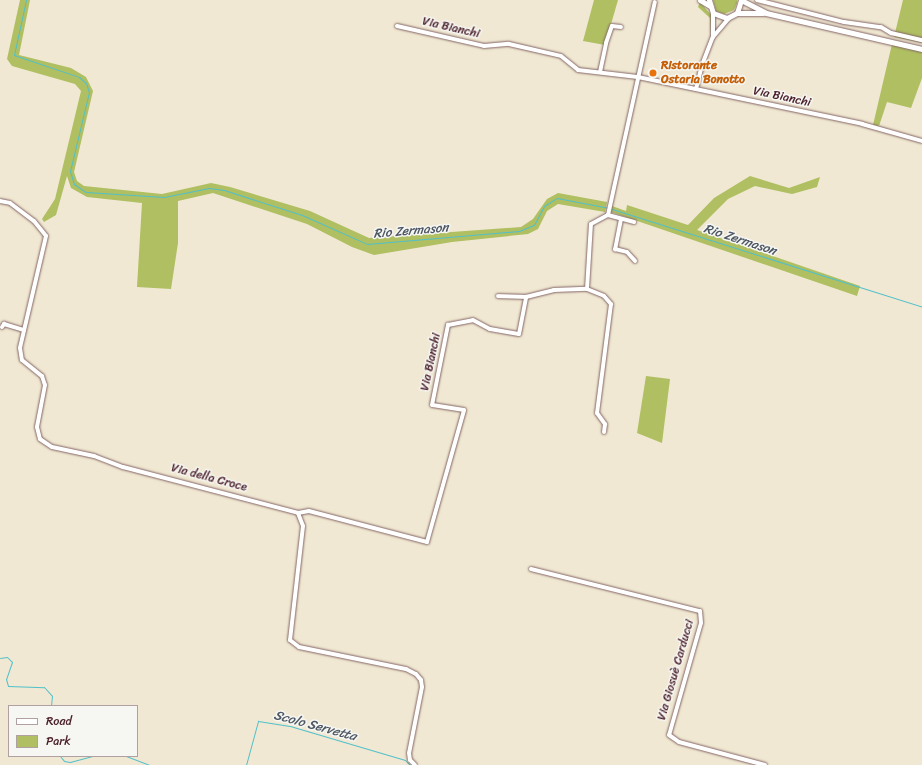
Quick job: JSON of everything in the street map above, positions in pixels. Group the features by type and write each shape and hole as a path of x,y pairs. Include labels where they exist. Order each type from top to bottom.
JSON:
{"main road":[{"path":"700,0 710,3 713,13 723,18 730,17 737,13 766,13 922,49"},
{"path":"737,13 741,0 766,13"}],"street":[{"path":"757,0 844,22 881,27 891,33 922,40"},
{"path":"587,289 592,224 608,213 611,204 655,2"},
{"path":"713,13 713,37"},
{"path":"696,90 702,65 713,37 730,17"},
{"name":"Via Bianchi","path":"397,26 484,46 509,44 561,56 570,60 578,70 638,77 862,124 922,140"},
{"path":"600,72 606,43 612,26 622,27"},
{"name":"Via della Croce","path":"0,201 10,203 34,221 46,236 20,348 22,360 42,376 45,385 37,427 40,440 45,444 298,513"},
{"path":"608,213 621,219 634,222"},
{"path":"621,219 615,250 627,252 635,261"},
{"path":"498,296 526,296 554,290 587,289 604,296 611,304 597,413 605,424 604,432"},
{"name":"Via Bianchi","path":"298,513 309,511 427,542 464,410 432,405 448,325 474,320 490,329 519,334 526,296"},
{"path":"2,327 4,324 24,330"},
{"path":"298,513 303,526 290,640 299,647 406,669 416,674 421,680 422,687 409,753 410,760 415,765"},
{"name":"Via Giosuè Carducci","path":"531,569 700,611 701,623 669,735 680,742 766,765"}],"green space":[{"path":"20,0 30,0 19,55 71,68 86,77 93,91 74,172 77,181 84,186 162,194 211,183 230,187 310,211 369,238 521,227 533,219 547,199 558,193 607,202 605,212 558,204 547,211 538,229 528,234 452,242 374,255 352,247 307,224 213,193 178,201 178,243 171,289 137,287 142,203 87,197 71,188 67,176 56,215 44,222 42,219 55,199 81,91 75,84 12,66 7,59"},
{"path":"594,0 618,0 605,45 583,41"},
{"path":"713,0 737,0 737,3 734,10 724,14 716,11"},
{"path":"903,0 922,0 922,43 894,37"},
{"path":"700,2 712,16 711,34 710,18 698,7"},
{"path":"892,44 922,52 922,78 911,108 887,102 879,126 873,125"},
{"path":"750,176 789,188 820,177 817,187 792,194 755,186 728,199 697,230 860,286 857,296 611,212 612,206 626,211 627,205 688,225 714,198"},
{"path":"646,376 670,379 662,443 637,433"}],"waterway":[{"name":"Rio Zermason","path":"26,0 14,55 79,77 86,83 89,92 70,171 74,184 86,192 164,197 209,188 224,190 302,215 367,244 519,231 534,225 544,206 557,198 609,208"},
{"name":"Rio Zermason","path":"612,209 922,307"},
{"name":"Scolo Servetta","path":"0,658 7,657 12,662 6,679 8,686 44,687 52,696 51,705"},
{"name":"Scolo Servetta","path":"246,765 258,721 290,726 405,760 410,765"},
{"name":"Scolo Servetta","path":"61,757 64,761 70,762 88,757"},
{"name":"Scolo Servetta","path":"129,757 150,765"}],"place":[{"name":"Ristorante Ostaria Bonotto","path":"653,73"}]}
